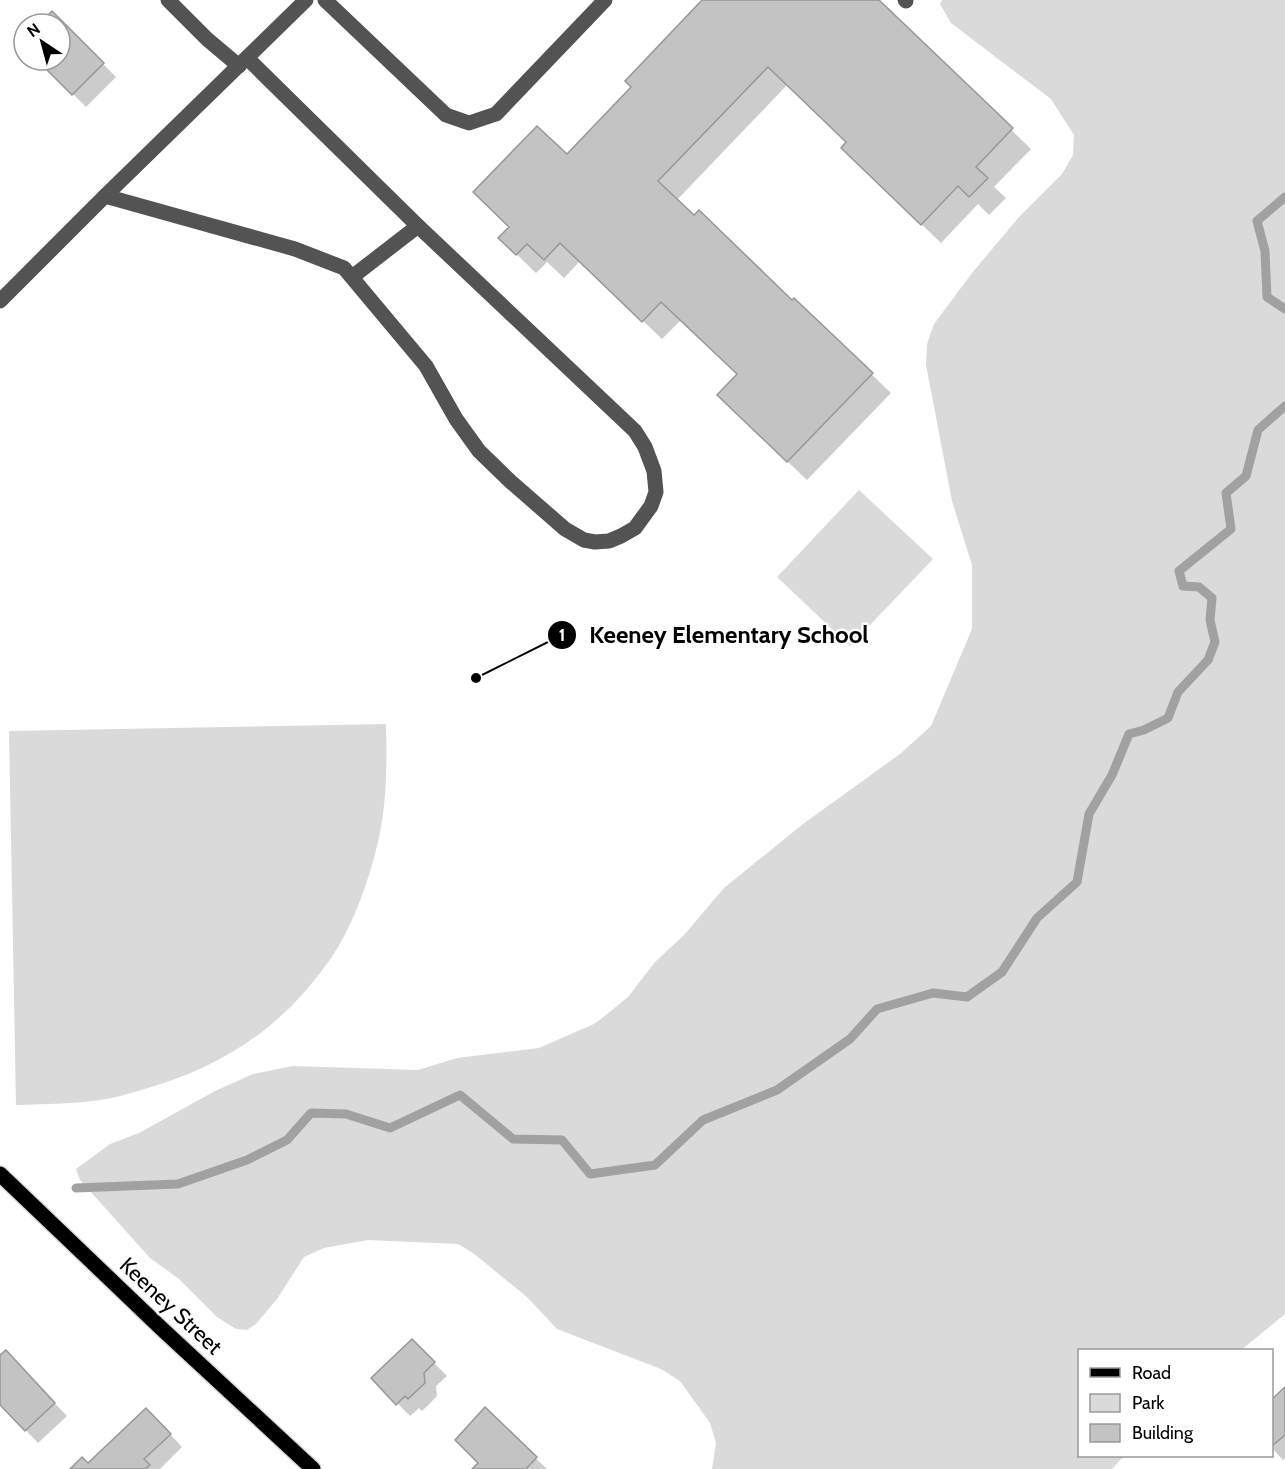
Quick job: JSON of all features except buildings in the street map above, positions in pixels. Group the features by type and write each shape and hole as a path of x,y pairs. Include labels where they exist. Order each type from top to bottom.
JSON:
{"main road":[{"name":"Keeney Street","path":"0,1174 169,1336 313,1469"}],"street":[{"path":"105,196 295,249 344,268 426,366 456,419 479,451 565,529 584,540 609,541 621,536 635,528 651,506 656,492 654,471 645,447 635,431 243,62 207,39 168,0"},
{"path":"0,301 306,0"},
{"path":"325,0 446,115 469,123 496,114 605,0"},
{"path":"351,277 418,226"}],"green space":[{"path":"942,0 1285,0 1285,1314 1242,1349 1078,1349 1078,1457 1123,1457 1112,1469 712,1469 716,1443 710,1423 680,1381 661,1369 557,1329 527,1297 473,1253 458,1244 368,1240 324,1248 304,1257 277,1299 256,1324 247,1330 236,1329 217,1317 179,1279 150,1258 80,1180 76,1169 110,1144 139,1133 215,1091 253,1074 293,1066 418,1070 457,1058 539,1048 596,1023 628,997 655,962 684,935 724,888 803,824 900,754 931,726 972,629 972,565 952,501 926,365 927,344 934,324 972,273 1019,217 1062,174 1073,155 1074,135 1051,99 951,23 940,4"},
{"path":"859,490 933,559 850,646 777,577"},
{"path":"386,724 384,803 380,835 369,875 344,936 320,973 302,995 262,1032 241,1047 168,1082 106,1099 16,1105 9,731"}],"waterway":[{"path":"1285,197 1257,221 1265,251 1267,297 1285,309"},
{"path":"76,1188 178,1184 247,1160 287,1140 311,1113 346,1114 390,1128 460,1095 513,1139 562,1140 590,1174 655,1165 703,1120 777,1090 850,1039 877,1009 933,993 967,997 1002,972 1037,918 1077,882 1089,814 1112,775 1129,734 1144,730 1168,718 1178,692 1208,660 1215,642 1210,620 1212,598 1199,587 1183,586 1179,571 1231,529 1226,493 1246,476 1258,430 1285,406"}],"place":[{"name":"Keeney Elementary School","path":"476,678"}]}
